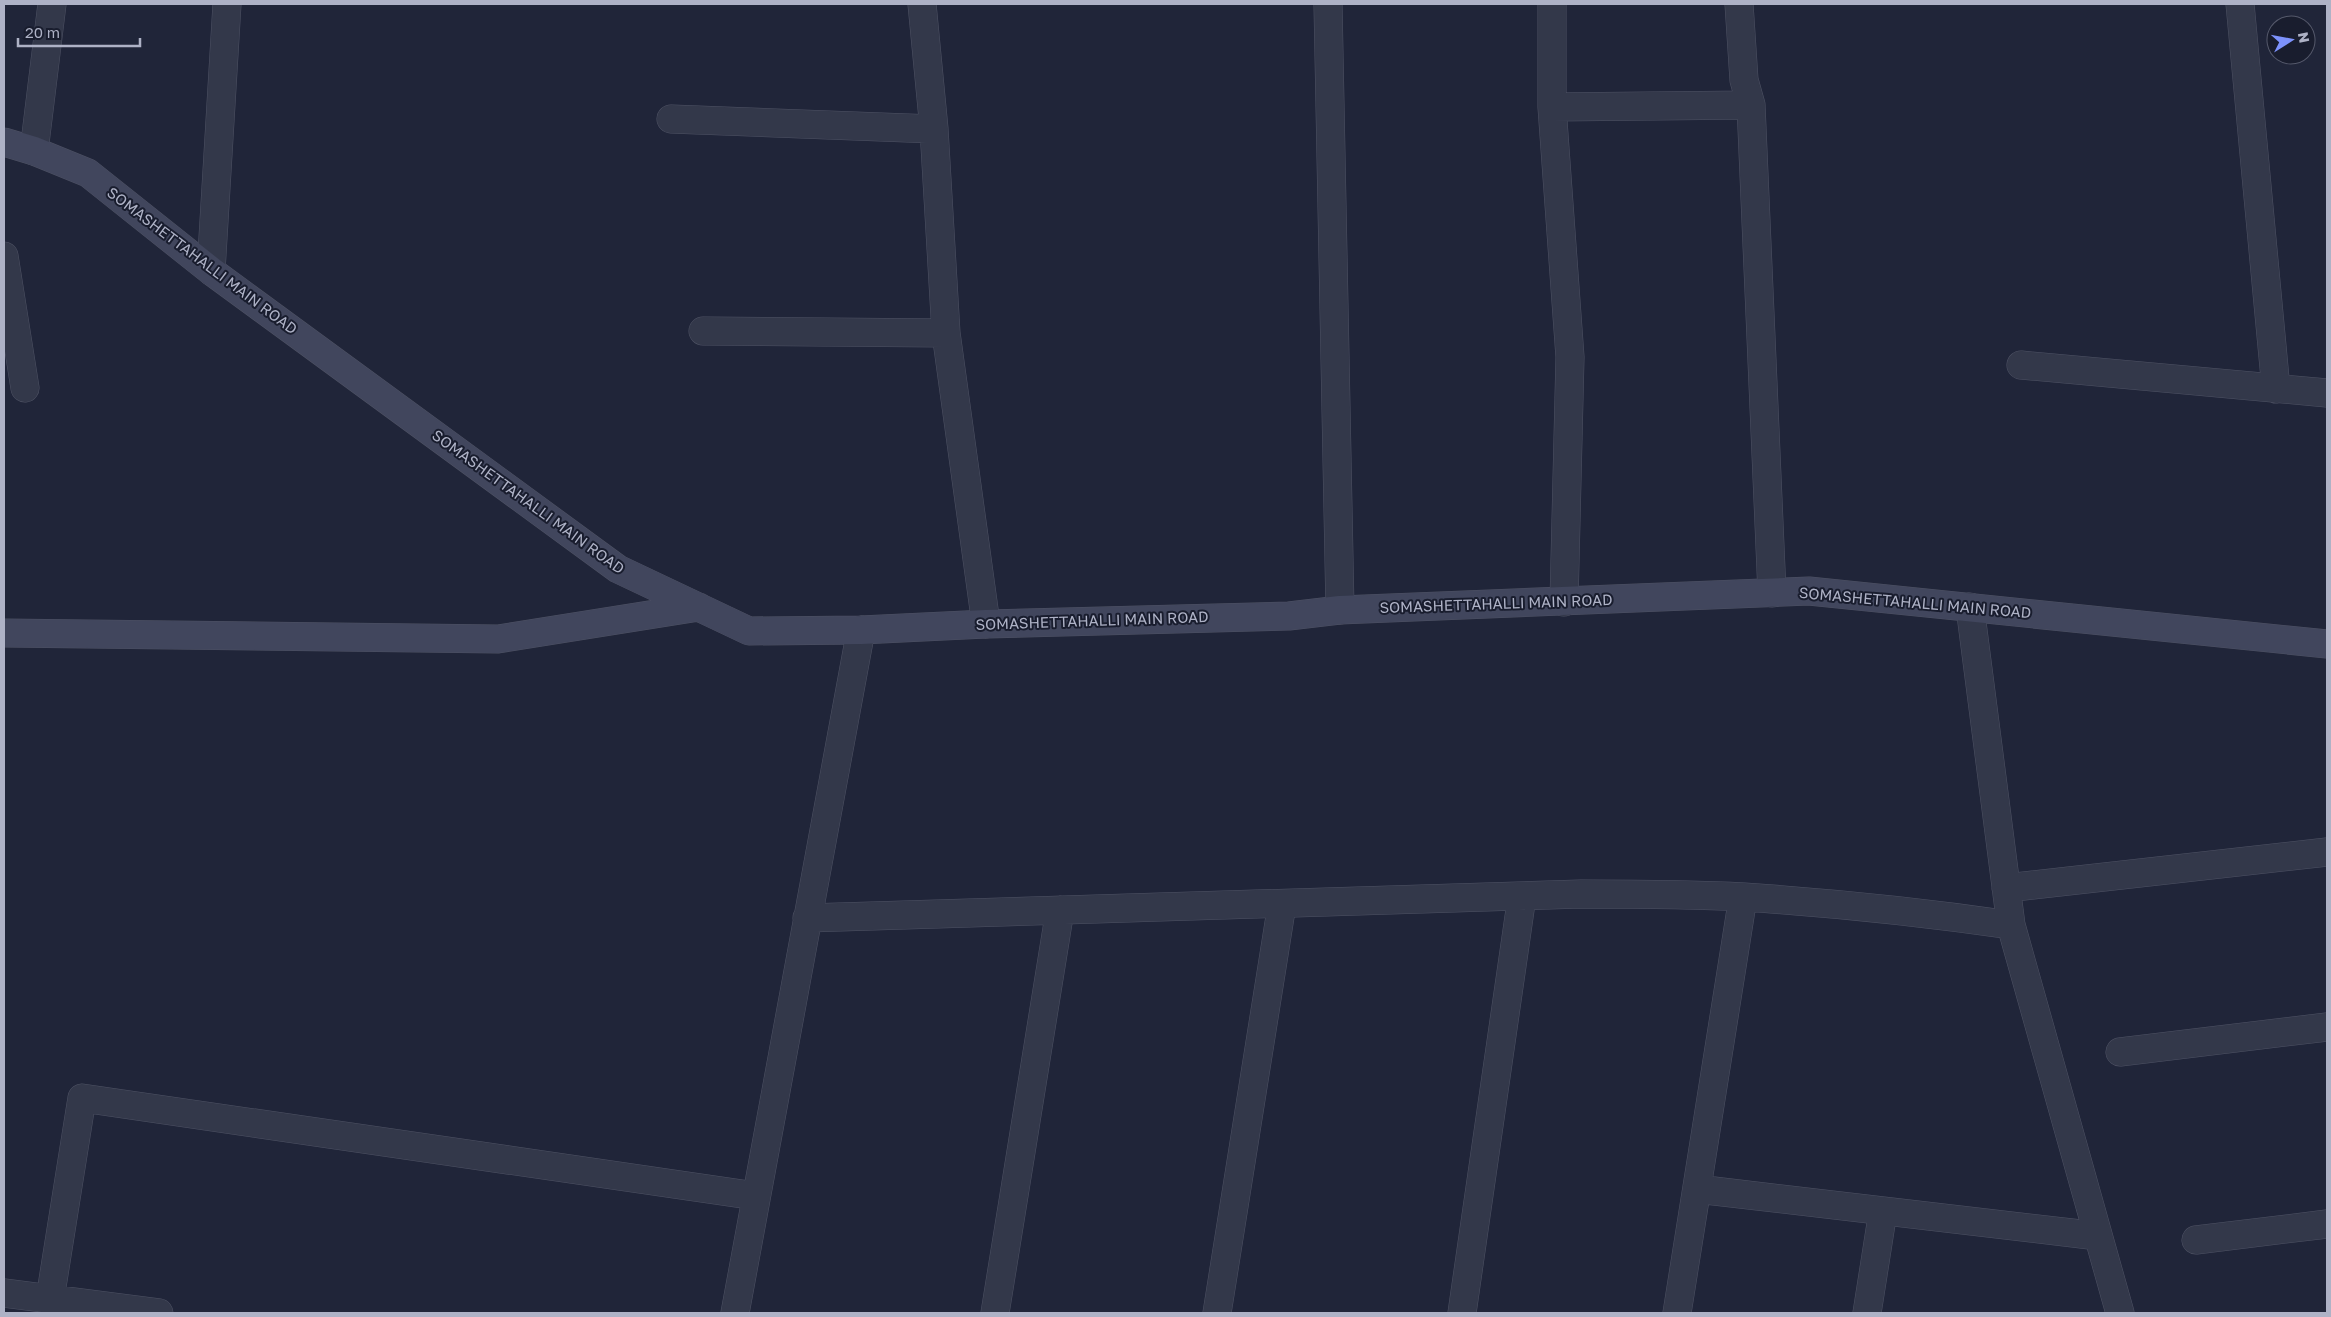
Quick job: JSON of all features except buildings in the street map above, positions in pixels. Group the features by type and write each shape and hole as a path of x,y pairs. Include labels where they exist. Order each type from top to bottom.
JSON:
{"street":[{"path":"34,151 52,4"},
{"path":"211,271 227,4"},
{"path":"922,4 934,129 946,333 986,624"},
{"path":"1328,4 1340,610"},
{"path":"1552,4 1552,107 1570,357 1564,602"},
{"path":"1739,4 1744,80 1751,105 1772,593"},
{"path":"2240,4 2276,389"},
{"path":"1552,107 1751,105"},
{"path":"671,119 934,129"},
{"name":"SOMASHETTAHALLI MAIN ROAD","path":"4,142 34,151 88,173 211,271 618,569 749,631 861,630 986,624 1289,616 1340,610 1809,592 2327,644"},
{"path":"4,256 25,388"},
{"path":"703,331 946,333"},
{"path":"2021,366 2327,393"},
{"path":"4,633 498,639 699,608"},
{"path":"1970,608 2011,925 2120,1313"},
{"path":"735,1313 861,630"},
{"path":"2006,888 2327,852"},
{"path":"807,918 1600,894 1743,897 1896,910 2011,925"},
{"path":"1462,1313 1522,896"},
{"path":"1677,1313 1743,897"},
{"path":"1217,1313 1282,904"},
{"path":"995,1313 1060,910"},
{"path":"2120,1052 2327,1027"},
{"path":"50,1299 82,1098 756,1196"},
{"path":"1697,1189 2098,1236"},
{"path":"1867,1313 1883,1210"},
{"path":"2196,1240 2327,1224"},
{"path":"4,1293 159,1313"}]}
